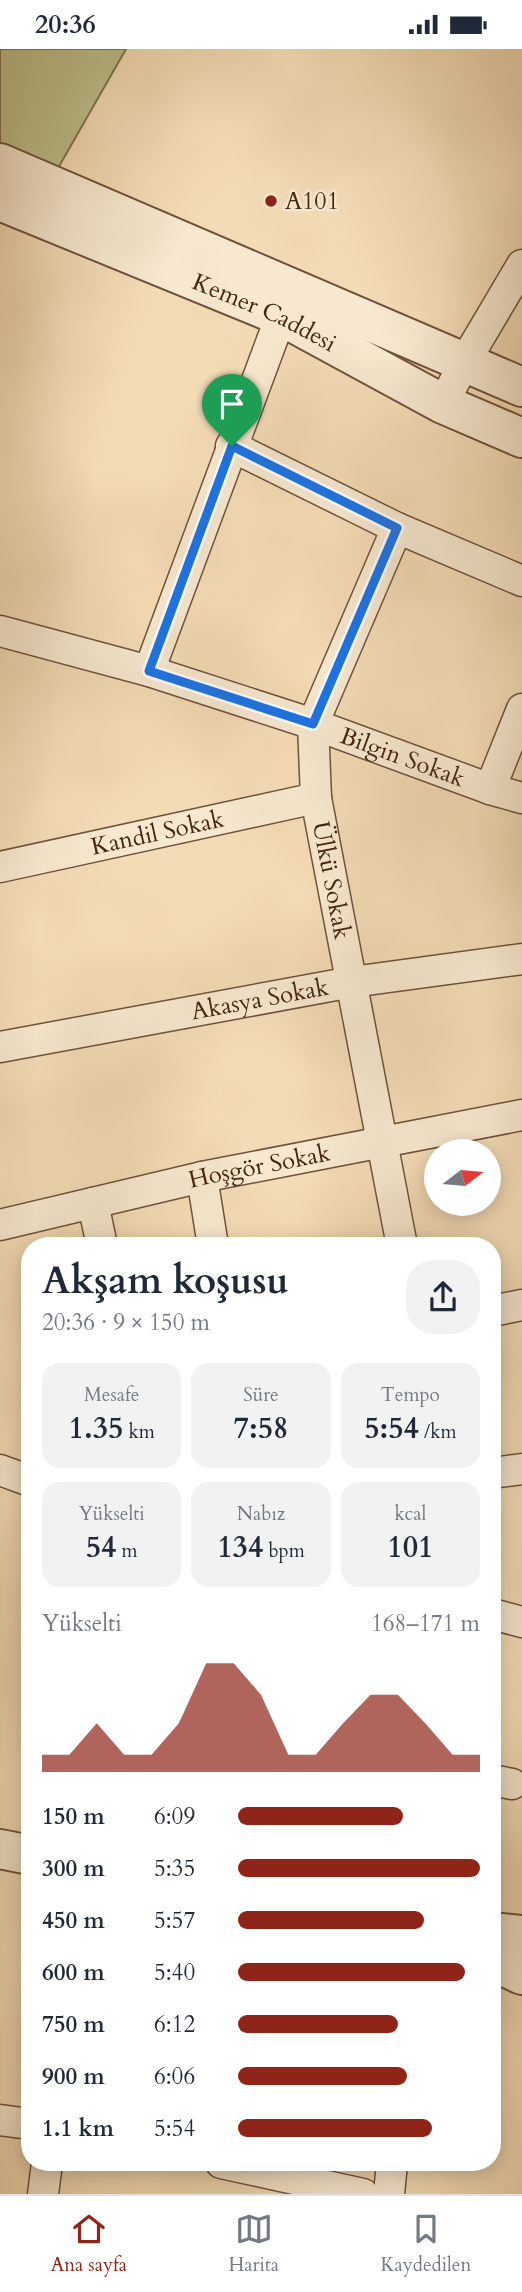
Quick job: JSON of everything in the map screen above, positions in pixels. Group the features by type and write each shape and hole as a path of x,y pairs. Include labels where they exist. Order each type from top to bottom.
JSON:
{"street":[{"name":"Kemer Caddesi","path":"0,163 522,387"},
{"name":"Kemer Caddesi","path":"0,201 281,316 443,404 522,438"},
{"path":"443,404 522,265"},
{"path":"149,671 281,316"},
{"path":"232,446 397,528 522,582"},
{"name":"Ülkü Sokak","path":"397,528 313,724 316,798 400,1237"},
{"name":"Bilgin Sokak","path":"0,631 149,671 313,724 489,789 522,798"},
{"path":"489,789 522,709"},
{"name":"Kandil Sokak","path":"1,864 316,798"},
{"name":"Akasya Sokak","path":"0,1047 352,982 522,959"},
{"name":"Hoşgör Sokak","path":"0,1225 202,1177 522,1115"},
{"path":"202,1177 212,1237"},
{"path":"93,1203 100,1237"},
{"path":"501,1309 522,1305"},
{"path":"501,1472 522,1469"},
{"path":"501,1616 522,1622"},
{"path":"0,1849 21,1854"},
{"path":"0,1874 21,1874"},
{"path":"501,1933 522,1935"},
{"path":"501,1965 522,1975"},
{"path":"0,2120 21,2123"},
{"path":"43,2194 46,2171"},
{"path":"258,2171 363,2194"},
{"path":"389,2194 391,2171"}],"green space":[{"path":"0,49 126,49 49,184 0,163"}],"place":[{"name":"A101","path":"271,201"}],"route":[{"path":"232,446 397,528 313,724 149,671 232,446"}]}
